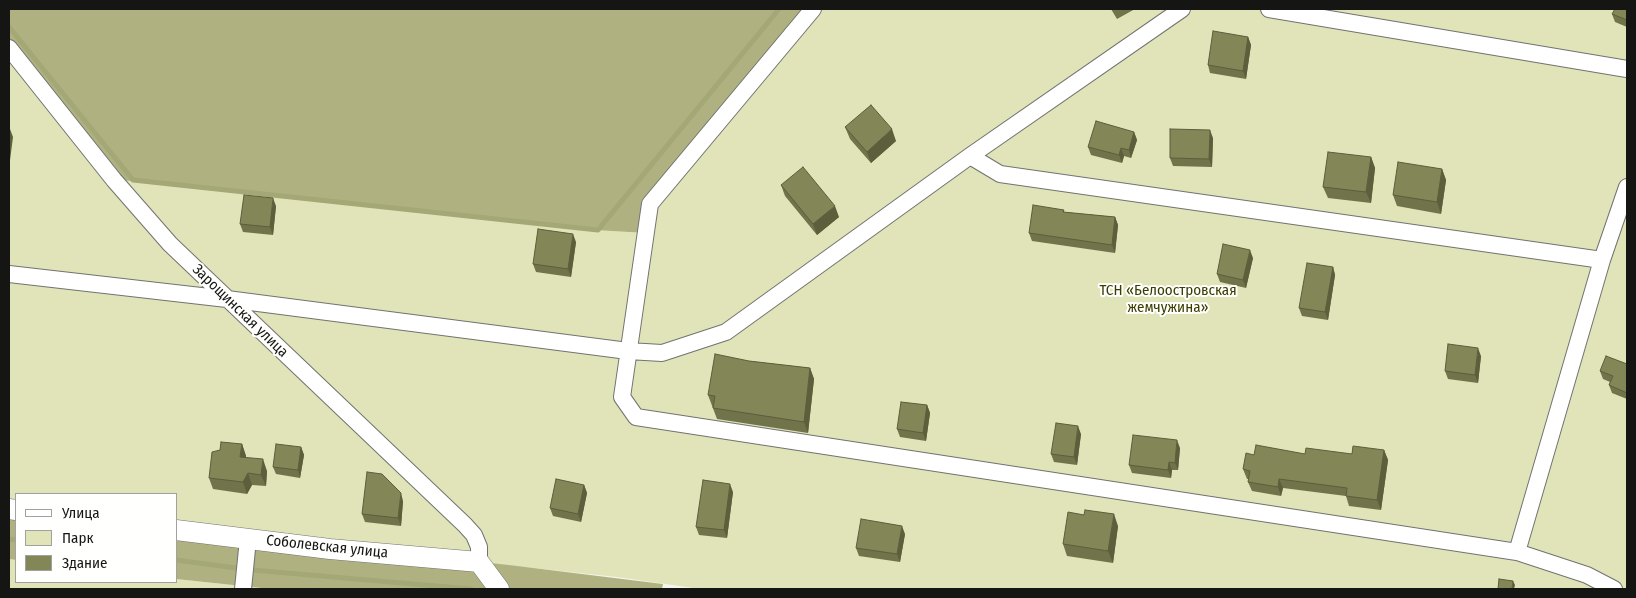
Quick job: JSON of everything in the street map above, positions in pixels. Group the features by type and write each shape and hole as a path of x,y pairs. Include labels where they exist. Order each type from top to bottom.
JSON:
{"street":[{"path":"813,9 650,204 622,397 636,417 1517,552 1587,575 1614,589"},
{"path":"9,274 226,299 628,351 662,353 726,332 970,156 1182,9"},
{"path":"1269,9 1627,69"},
{"name":"Зарощинская улица","path":"9,48 120,187 170,244 465,525 474,535 479,547 478,562"},
{"path":"970,156 1000,174 1602,260"},
{"path":"1517,552 1602,260 1627,187"},
{"name":"Соболевская улица","path":"178,530 478,562"},
{"path":"243,589 248,539"},
{"path":"478,562 499,589"}],"green space":[{"path":"9,9 813,9 650,204 646,233 594,230 153,182 114,180 9,48"},
{"name":"ТСН «Белоостровская жемчужина»","path":"813,9 1627,9 1627,589 700,589 617,577 178,530 178,493 15,493 15,510 9,509 9,48 125,180 594,230 646,233 650,204"},
{"path":"9,509 15,510 15,560 9,559"},
{"path":"178,530 509,565 663,584 662,589 271,589 178,579"},
{"path":"9,559 15,560 15,583 178,583 178,579 271,589 9,589"}],"building":[{"path":"1615,9 1627,9 1627,20 1612,14"},
{"path":"1213,31 1248,37 1243,71 1208,65"},
{"path":"871,105 892,129 867,152 845,127"},
{"path":"1096,121 1134,132 1129,150 1121,148 1119,155 1088,147"},
{"path":"1170,129 1210,130 1209,159 1170,158"},
{"path":"1328,152 1371,157 1366,192 1323,187"},
{"path":"1398,162 1442,169 1437,202 1393,195"},
{"path":"803,167 835,206 813,224 781,185"},
{"path":"244,195 273,198 270,227 240,224"},
{"path":"1033,205 1064,210 1063,212 1115,217 1112,245 1029,233"},
{"path":"538,229 573,234 568,269 533,264"},
{"path":"1223,244 1250,250 1243,280 1217,274"},
{"path":"1307,263 1333,267 1325,312 1299,308"},
{"path":"1448,344 1478,348 1475,375 1445,371"},
{"path":"715,354 749,361 810,368 804,422 713,408 715,396 708,395"},
{"path":"1606,356 1627,364 1627,393 1609,385 1613,376 1600,371"},
{"path":"901,402 927,405 923,433 897,429"},
{"path":"1056,423 1078,426 1074,457 1051,454"},
{"path":"1133,435 1177,440 1175,463 1169,462 1168,470 1129,465"},
{"path":"221,442 242,444 240,457 263,459 261,475 248,473 243,482 209,478 212,452 220,450"},
{"path":"276,444 301,447 298,470 273,467"},
{"path":"1256,445 1305,454 1306,448 1352,454 1353,446 1384,450 1377,500 1346,496 1347,488 1279,479 1278,487 1248,482 1250,471 1243,469 1246,453 1254,455"},
{"path":"367,472 382,474 401,493 398,518 362,514"},
{"path":"556,479 584,485 578,514 550,508"},
{"path":"703,480 730,484 724,530 696,527"},
{"path":"1085,510 1114,514 1108,551 1063,544 1068,512 1084,515"},
{"path":"861,519 902,526 897,554 856,548"},
{"path":"1499,579 1513,581 1512,589 1498,589"}],"waterway":[{"path":"9,27 133,180 598,230 779,9"},
{"path":"9,539 15,540"},
{"path":"178,560 236,568"},
{"path":"252,570 471,589"}]}
